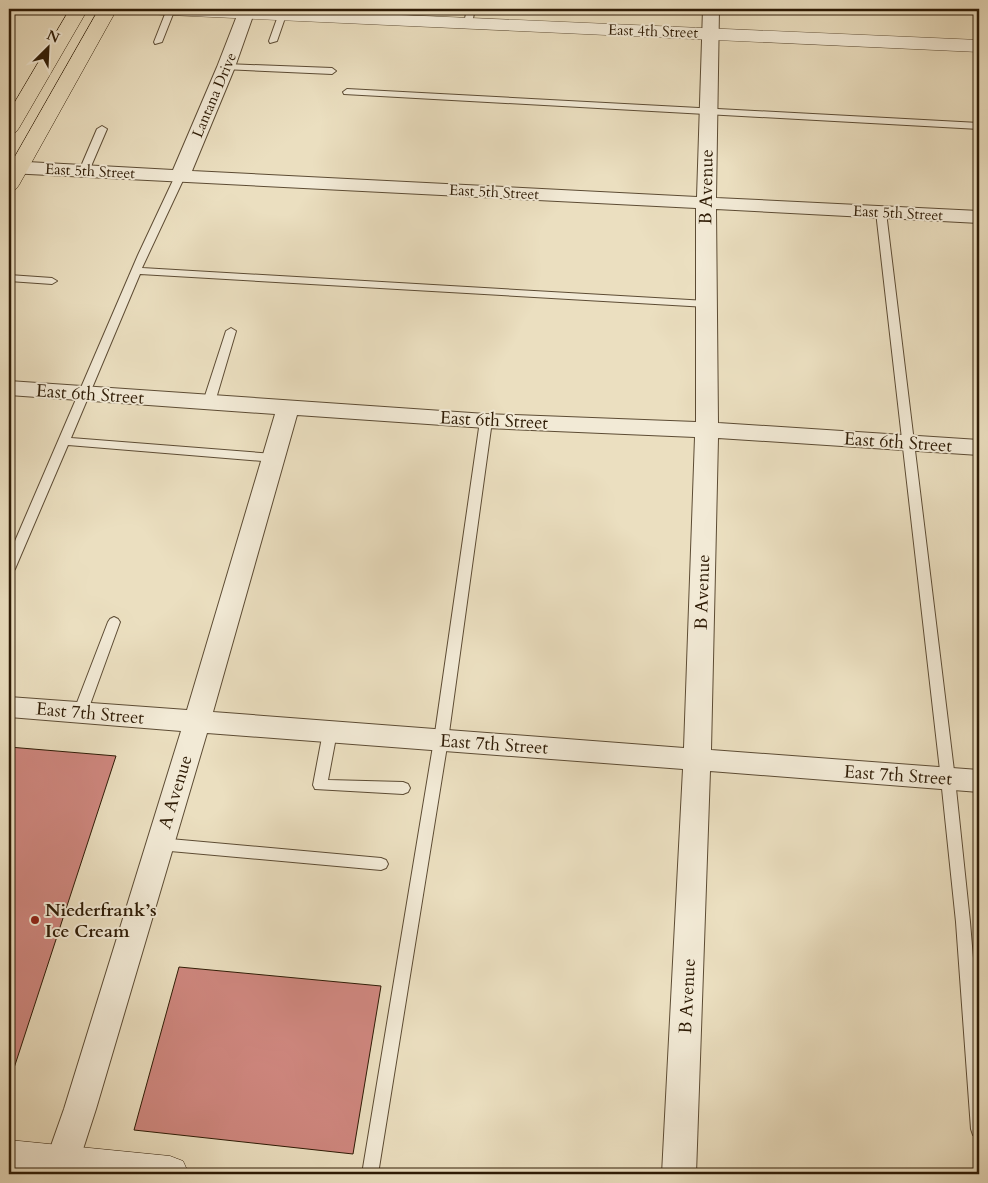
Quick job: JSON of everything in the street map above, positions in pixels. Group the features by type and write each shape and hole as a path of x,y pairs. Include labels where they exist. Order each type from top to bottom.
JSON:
{"main road":[{"path":"9,128 78,9"},
{"path":"9,185 14,167 108,9"}],"street":[{"name":"East 4th Street","path":"147,9 282,15 308,12 469,16 710,33 979,46"},
{"name":"B Avenue","path":"679,1174 697,759 707,430 706,203 711,9"},
{"name":"Lantana Drive","path":"180,176 226,67 246,13"},
{"name":"East 5th Street","path":"14,167 979,217"},
{"name":"East 6th Street","path":"9,388 288,408 486,420 707,430 979,448"},
{"name":"A Avenue","path":"59,1169 80,1109 197,722 288,408"},
{"name":"East 7th Street","path":"9,707 979,781"},
{"path":"9,1158 59,1169 170,1174"}],"lane":[{"path":"158,42 171,9"},
{"path":"273,41 282,15"},
{"path":"226,67 332,71"},
{"path":"347,92 979,126"},
{"path":"84,171 102,129"},
{"path":"9,568 136,271 180,176"},
{"path":"880,212 948,779 963,922 979,1129"},
{"path":"136,271 707,304"},
{"path":"9,278 52,280"},
{"path":"208,402 231,331"},
{"path":"370,1174 441,740 486,420"},
{"path":"64,441 274,458"},
{"path":"80,712 114,622"},
{"path":"330,732 320,785 403,788"},
{"path":"159,844 381,864"}],"building":[{"path":"9,747 116,756 14,1068 9,1067"},
{"path":"179,967 381,986 353,1154 134,1130"}],"place":[{"name":"Niederfrank’s Ice Cream","path":"35,920"}]}
